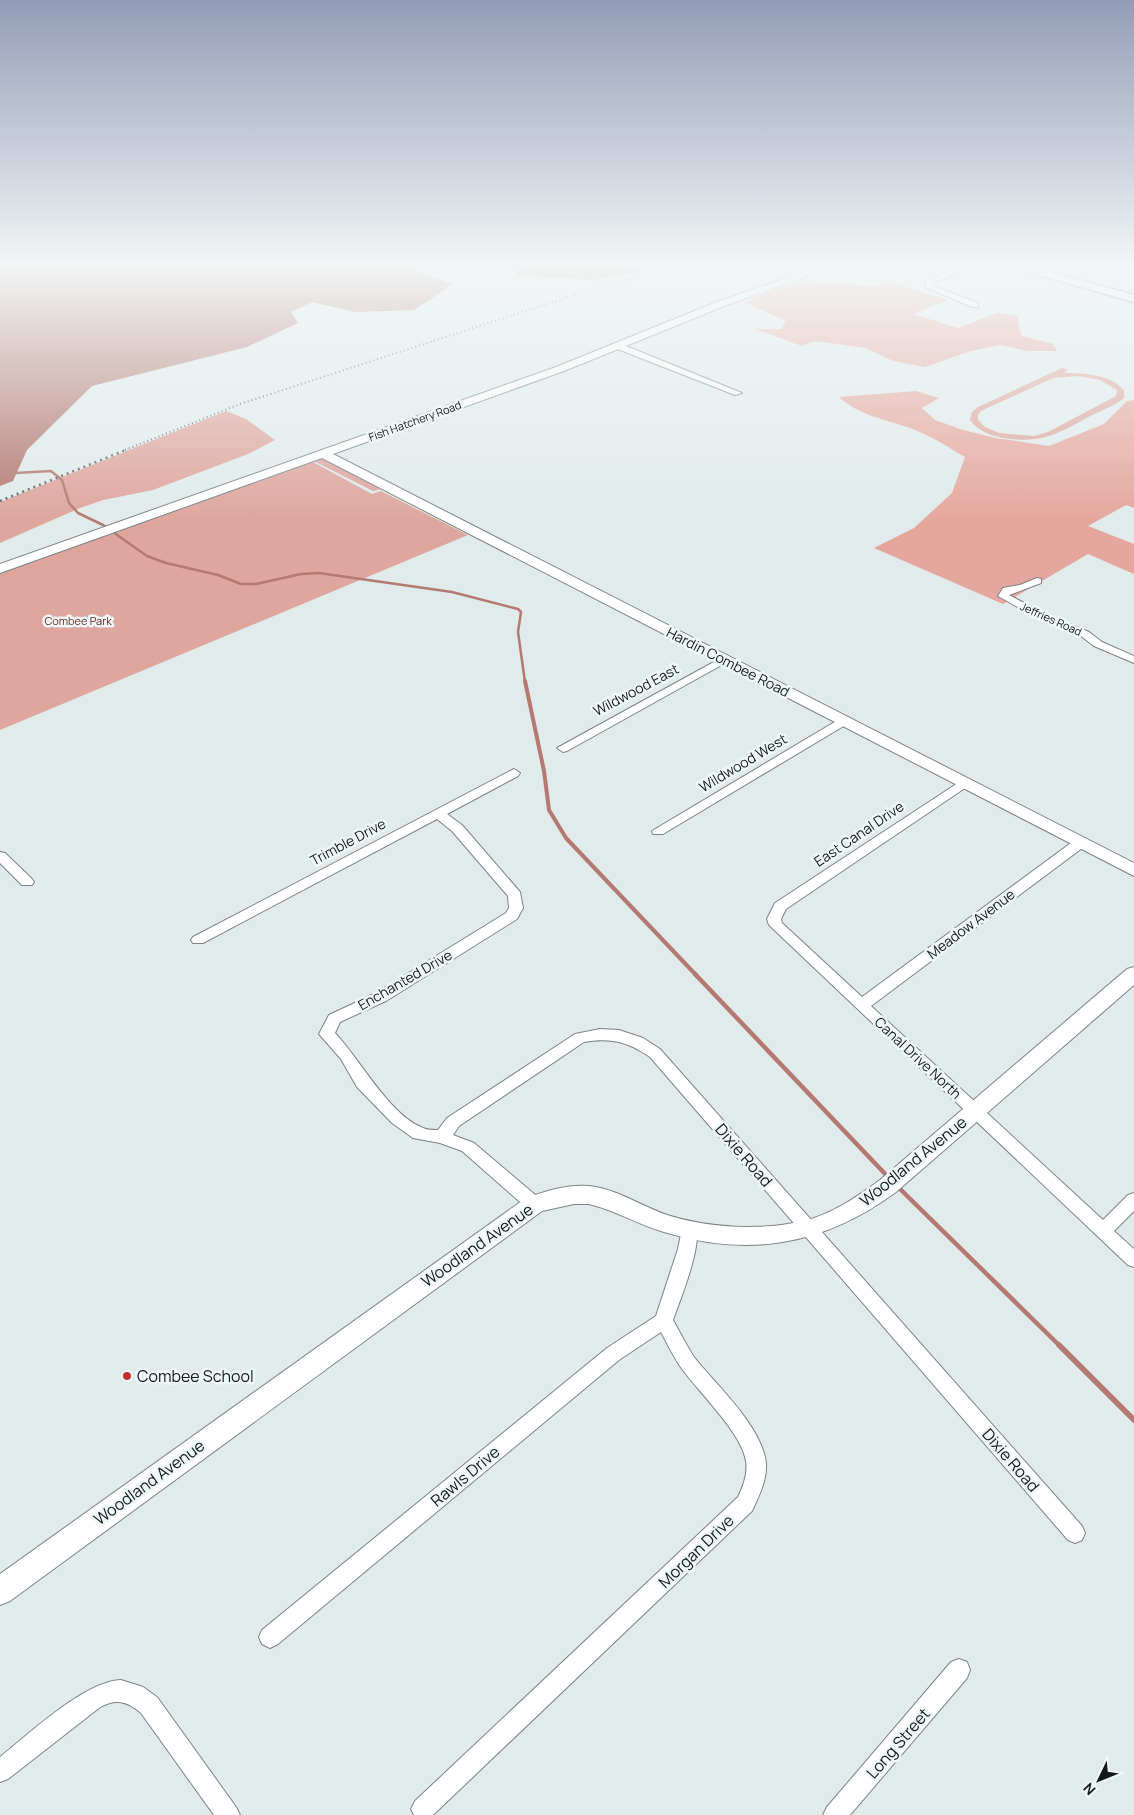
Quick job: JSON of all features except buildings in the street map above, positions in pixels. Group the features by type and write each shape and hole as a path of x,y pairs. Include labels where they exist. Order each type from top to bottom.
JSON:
{"street":[{"name":"Fish Hatchery Road","path":"0,569 560,369 604,352"},
{"path":"633,352 738,393"},
{"name":"Hardin Combee Road","path":"323,454 1134,870"},
{"name":"Jeffries Road","path":"1037,581 1022,588 1007,590 1004,596 1045,618 1085,634 1098,644 1134,660"},
{"name":"Wildwood East","path":"563,748 723,660"},
{"name":"Wildwood West","path":"658,830 843,721"},
{"name":"Trimble Drive","path":"198,940 514,773"},
{"name":"East Canal Drive","path":"775,914 780,906 964,783"},
{"name":"Enchanted Drive","path":"439,814 457,828 515,895 516,908 512,916 381,997 334,1019 327,1034 347,1055 363,1082 398,1119 419,1134 442,1137"},
{"name":"Meadow Avenue","path":"862,1005 1080,842"},
{"path":"0,856 27,882"},
{"name":"Canal Drive North","path":"775,914 776,925 781,930 1134,1260"},
{"name":"Woodland Avenue","path":"0,1591 534,1204 584,1193 598,1195 664,1222 689,1229 739,1236 809,1229 849,1212 893,1182 1131,979"},
{"name":"Dixie Road","path":"442,1137 453,1122 571,1042 595,1034 622,1035 645,1044 655,1053 1075,1533"},
{"path":"442,1137 468,1147 534,1204"},
{"path":"1103,1231 1134,1200"},
{"path":"664,1321 687,1248 689,1229"},
{"name":"Rawls Drive","path":"270,1637 613,1354 664,1321"},
{"name":"Morgan Drive","path":"423,1809 745,1504 752,1491 756,1472 755,1456 746,1440 686,1360 664,1321"},
{"name":"Long Street","path":"836,1815 959,1670"},
{"path":"0,1771 102,1693 118,1690 138,1694 149,1705 228,1815"}],"green space":[{"path":"1062,368 1068,370 1064,373 1088,374 1104,378 1124,390 1124,398 1117,403 1060,432 1040,438 1018,440 995,436 985,432 970,420 972,412 978,407","holes":["1078,376 1100,380 1117,390 1116,396 1048,432 1034,436 999,433 985,427 978,420 978,415 981,411 1053,378"]},
{"path":"226,411 246,419 275,440 248,454 153,490 103,500 80,508 0,543 0,502"},
{"path":"322,457 382,489 373,491 314,461"},
{"name":"Combee Park","path":"313,462 372,494 381,491 468,535 0,730 0,573"}],"shaded area":[{"path":"0,352 228,352 92,386 27,450 13,481 0,486"},
{"path":"874,352 969,352 925,367 893,361"},
{"path":"916,391 939,398 922,408 935,420 963,430 996,438 1049,446 1104,424 1127,401 1134,400 1134,508 1126,505 1088,526 1134,544 1134,574 1088,554 1003,604 874,548 914,528 952,493 965,457 913,429 858,410 839,397"}],"waterway":[{"path":"16,473 51,471 62,480 69,503 78,513 103,525 147,556 166,563 218,575 241,584 256,584 301,574 319,573 452,592 518,609 521,612 518,632 525,682"},
{"path":"525,681 544,771 549,810 566,838 696,975"},
{"path":"695,974 889,1178"},
{"path":"897,1186 1060,1346"},
{"path":"1060,1346 1134,1420"}],"railway":[{"path":"125,450 240,404 400,352"},
{"path":"0,501 128,449"}],"place":[{"name":"Combee School","path":"127,1376"}]}
